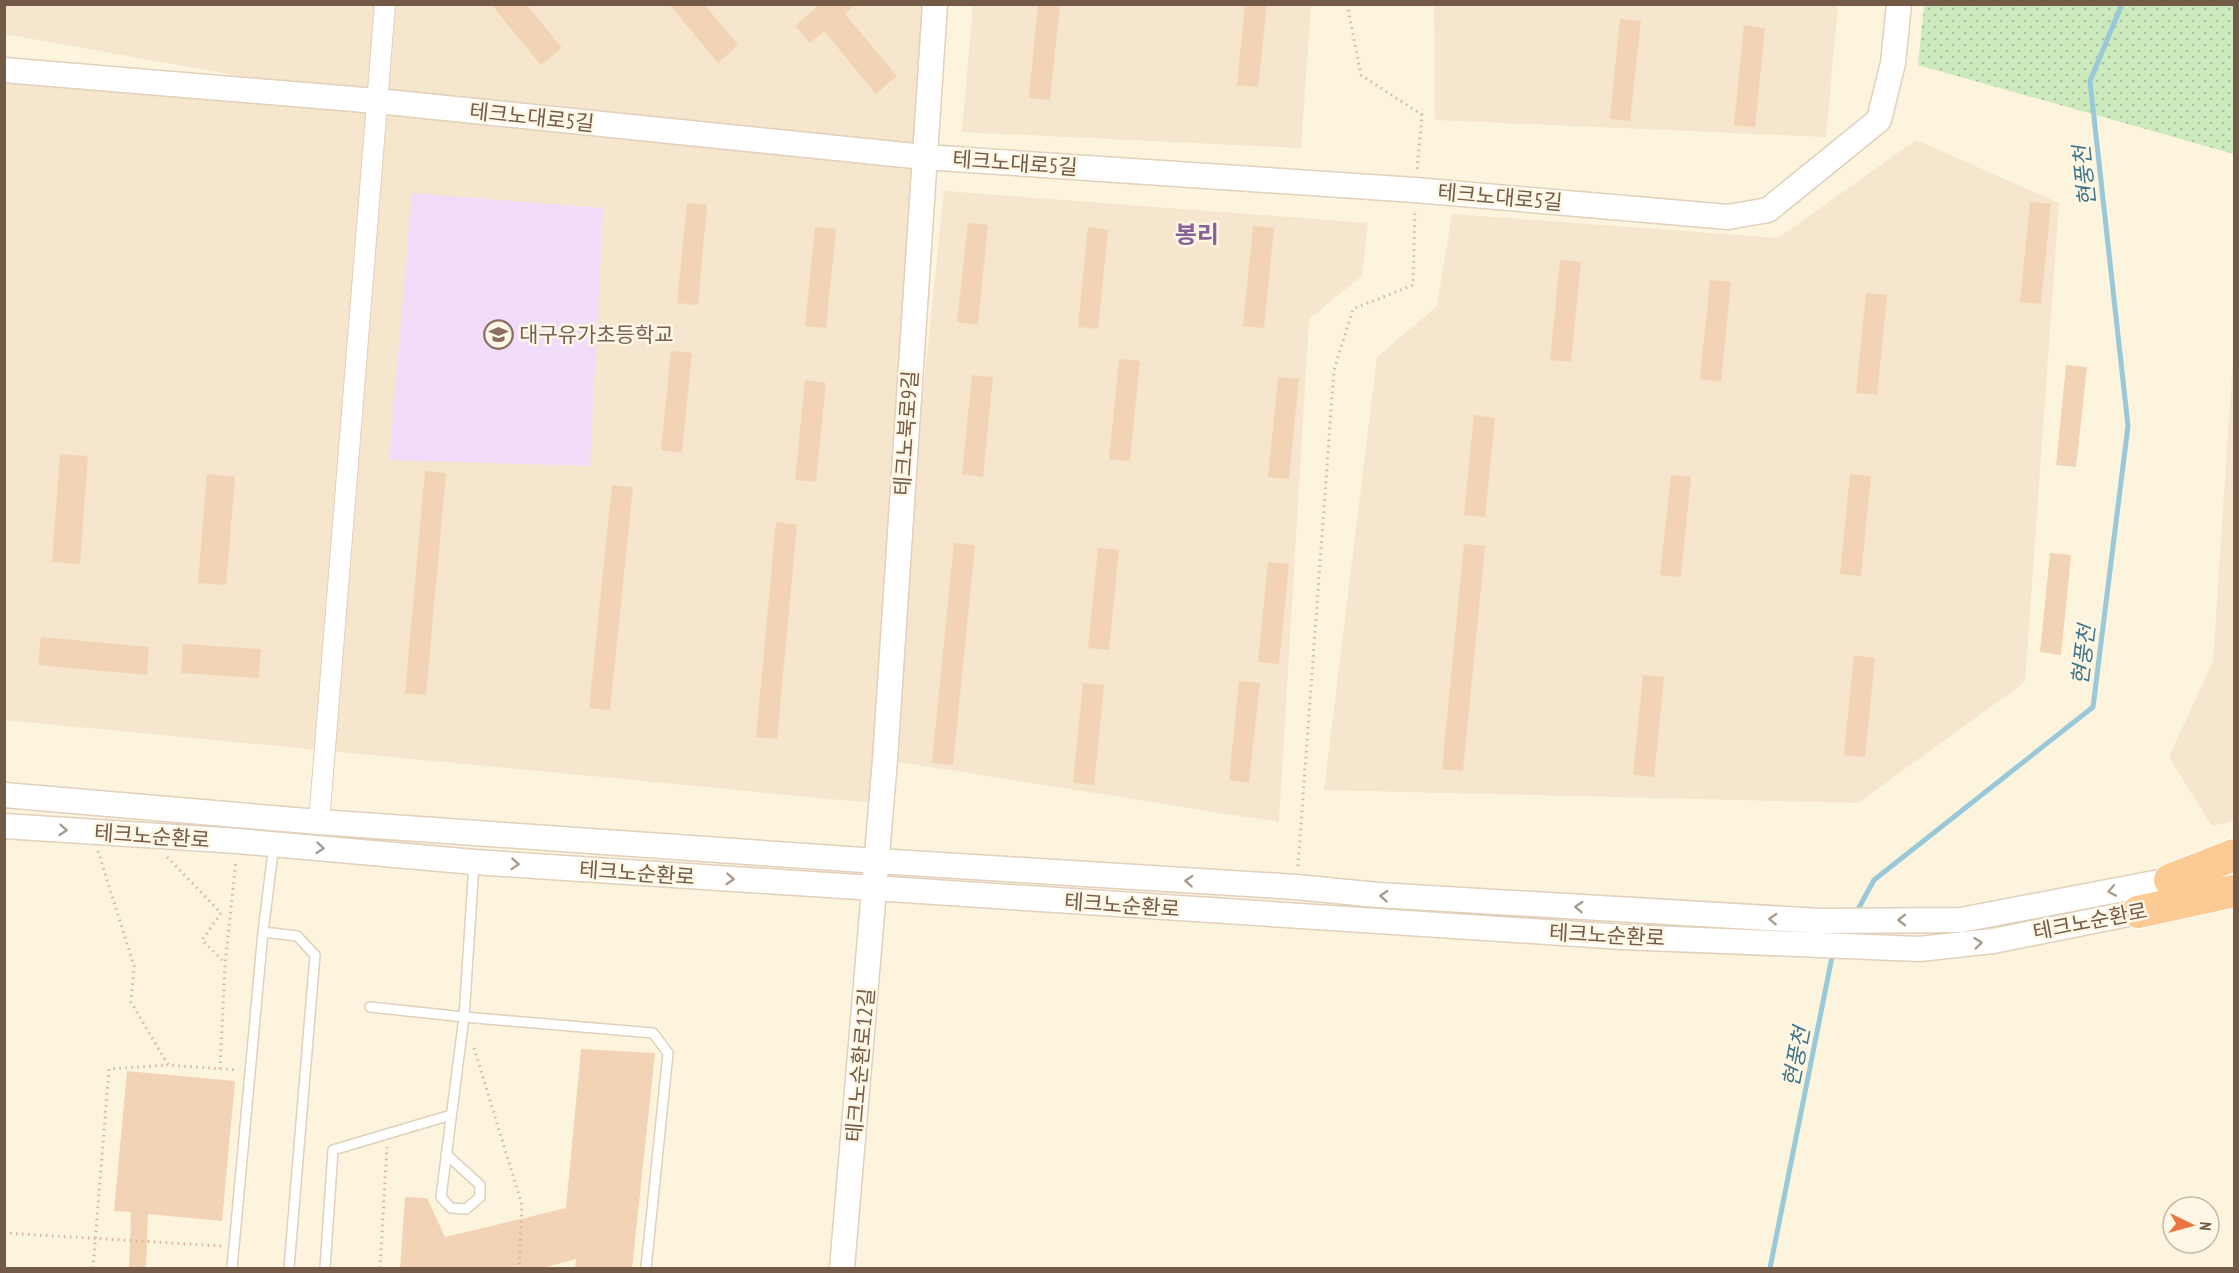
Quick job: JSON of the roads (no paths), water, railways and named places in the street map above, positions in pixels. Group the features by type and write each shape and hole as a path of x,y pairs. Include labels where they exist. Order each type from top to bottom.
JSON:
{"highway":[{"path":"2170,880 2235,855"},
{"name":"테크노순환로","path":"2170,880 2235,870"},
{"name":"테크노순환로","path":"2138,912 2235,891"},
{"path":"2138,912 2235,913"}],"street":[{"path":"319,822 385,4"},
{"name":"테크노북로9길","path":"877,861 935,4"},
{"name":"테크노대로5길","path":"4,70 377,101 924,157 1415,190 1728,216 1768,210 1879,120 1893,63 1899,4"},
{"name":"테크노순환로","path":"4,795 319,822 877,861 1296,887 1390,896 1832,920 1961,920 2170,880"},
{"name":"테크노순환로","path":"4,826 238,841 474,862 875,889 1623,937 1920,949 1993,941 2138,912"},
{"name":"테크노순환로12길","path":"842,1269 877,861"}],"lane":[{"path":"232,1269 263,932 274,844"},
{"path":"446,1154 480,1185 480,1197 466,1209 451,1208 441,1197 446,1154 464,1017 474,862"},
{"path":"263,932 297,936 315,955 289,1269"},
{"path":"370,1007 653,1033 668,1053 646,1269"},
{"path":"325,1269 333,1150 451,1115"}],"waterway":[{"name":"현풍천","path":"1856,913 1874,880 2093,707 2128,426 2090,81 2122,4"},
{"name":"현풍천","path":"1770,1268 1833,952"}],"place":[{"name":"대구유가초등학교","path":"498,334"}],"district":[{"name":"봉리","path":"1197,234"}]}
